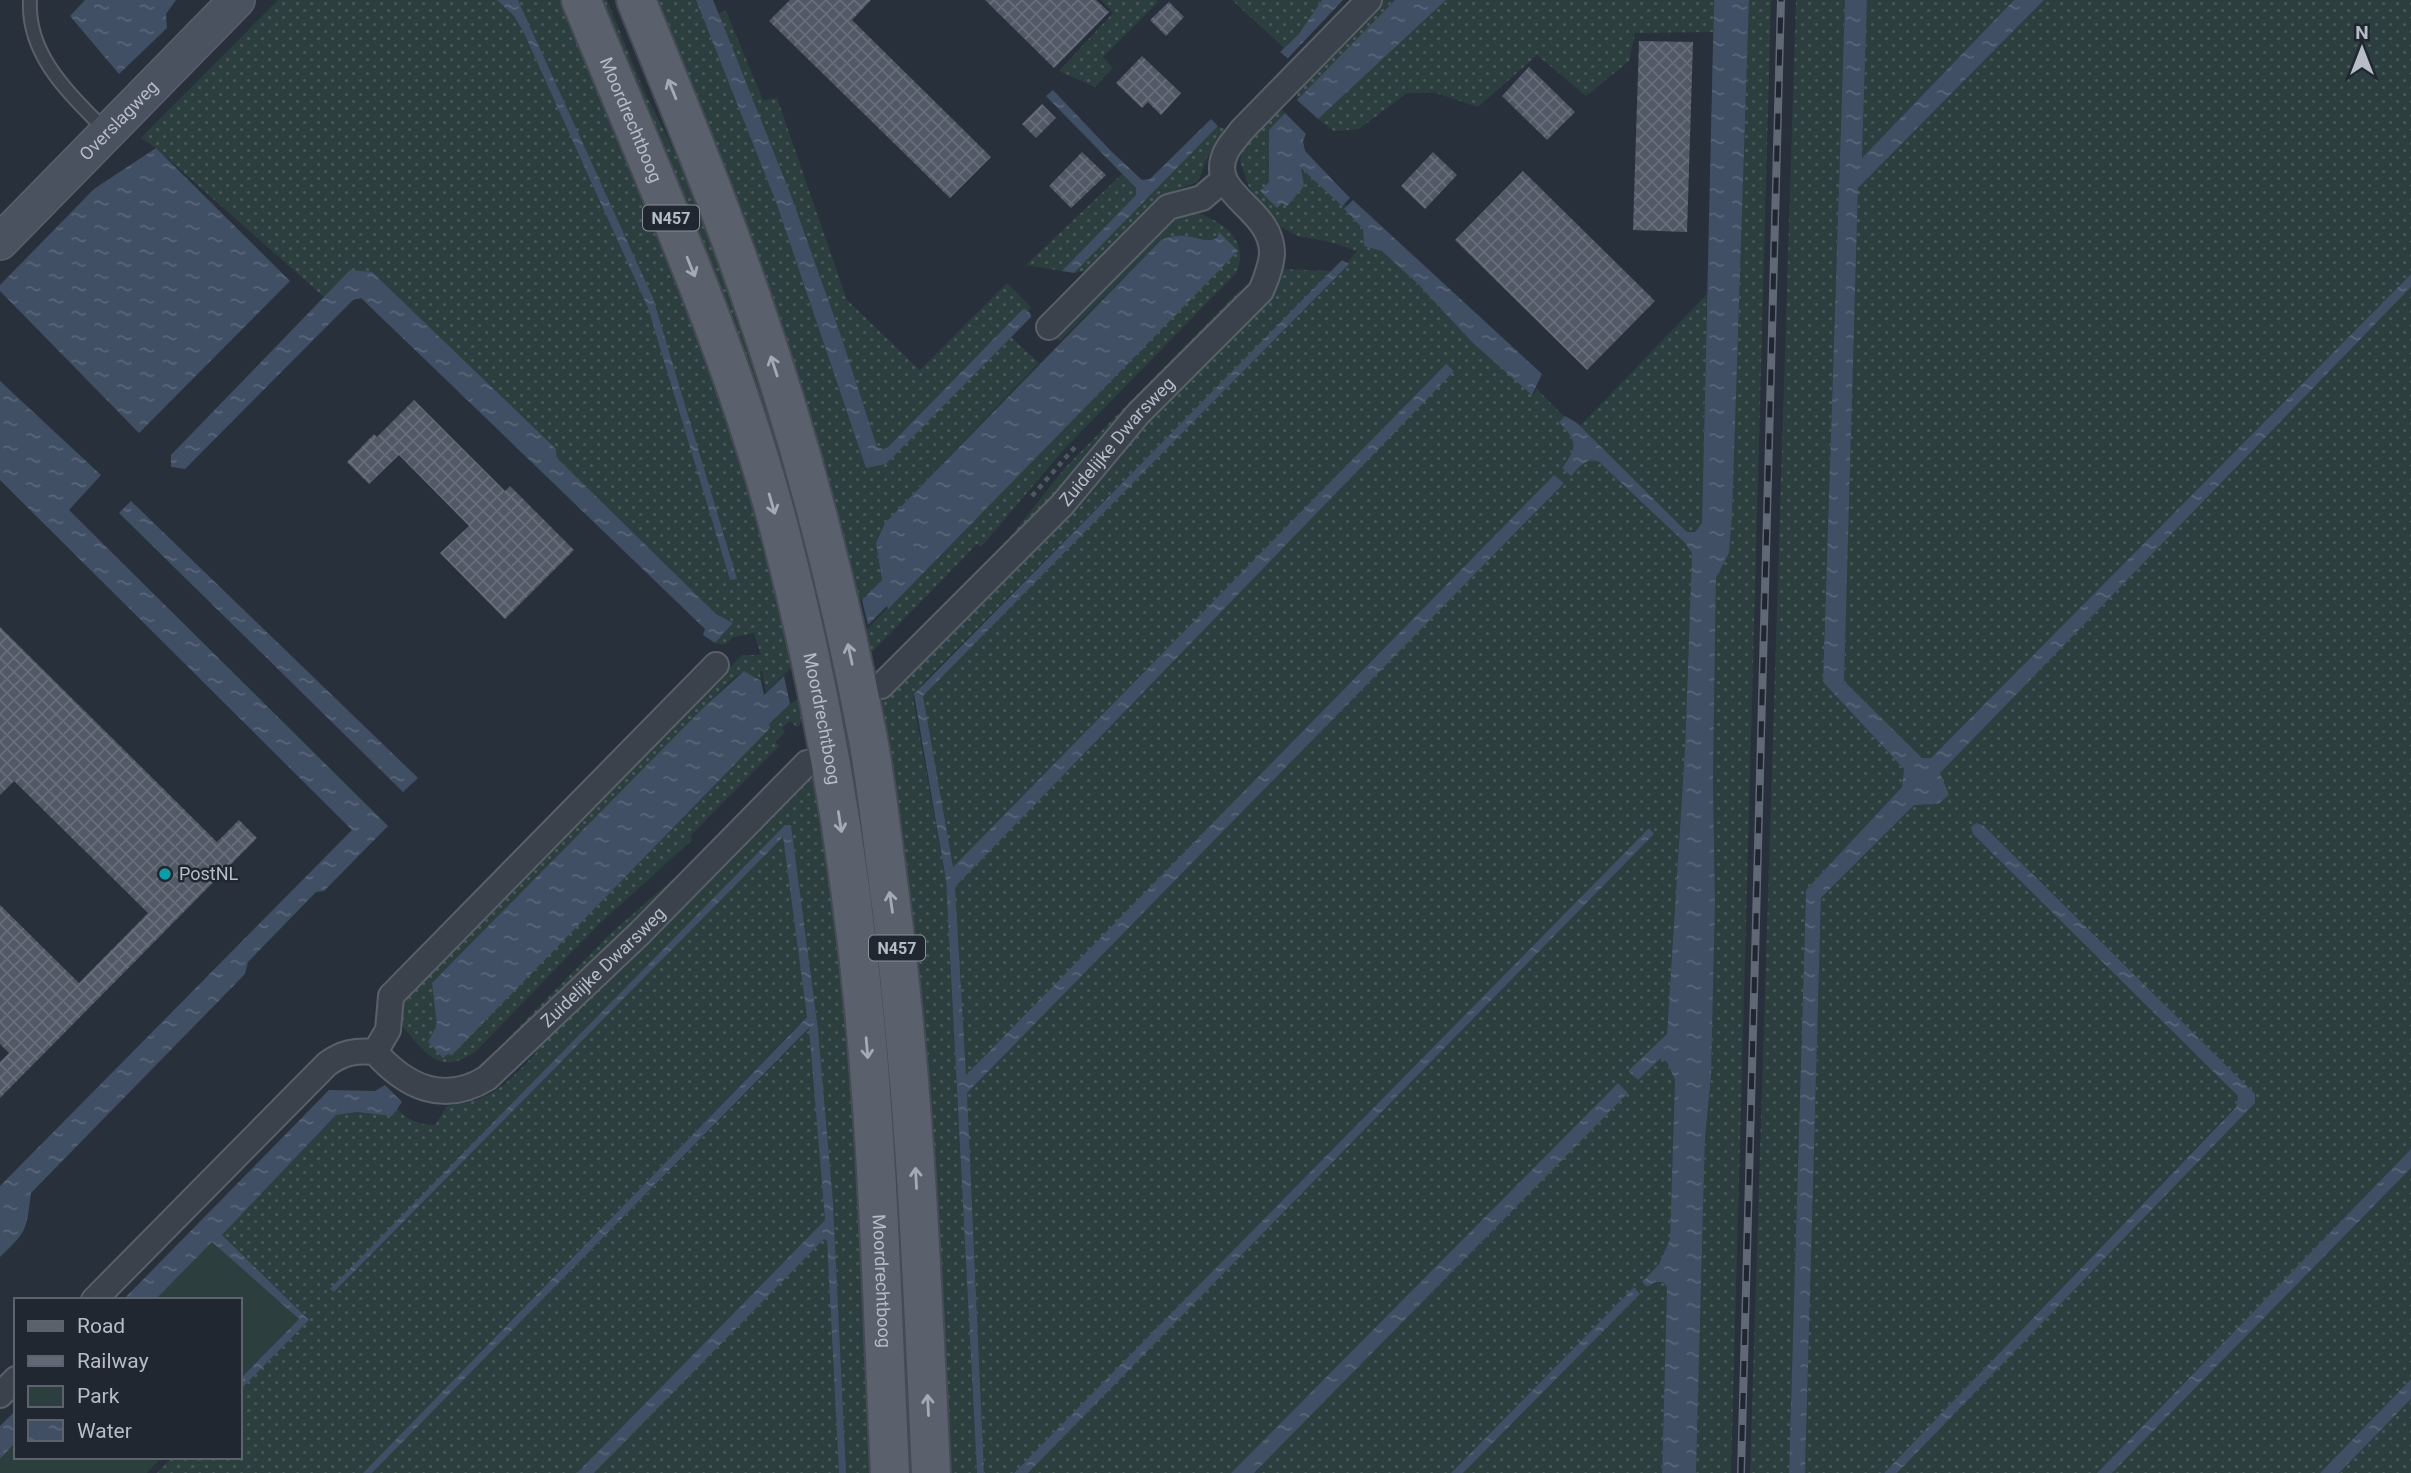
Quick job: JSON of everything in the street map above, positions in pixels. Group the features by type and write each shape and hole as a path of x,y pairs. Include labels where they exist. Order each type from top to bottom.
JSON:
{"main road":[{"name":"Moordrechtboog","path":"580,0 726,357 781,535 830,753 858,958 872,1106 890,1473"},
{"name":"N457","path":"636,0 719,206 779,383 817,513 841,609 868,742 898,954 912,1101 931,1473"}],"street":[{"name":"Overslagweg","path":"0,242 237,0"},
{"path":"1049,327 1168,207 1202,198 1223,180 1222,165 1226,152 1242,130 1369,0"},
{"name":"Zuidelijke Dwarsweg","path":"881,686 1062,505 1138,414 1261,291 1270,269 1272,252 1269,239 1261,222 1223,180"},
{"path":"96,1298 327,1065 339,1055 353,1051 374,1052 388,1030 391,996 716,665"},
{"name":"Zuidelijke Dwarsweg","path":"374,1052 387,1066 409,1082 436,1091 454,1092 472,1087 487,1078 640,933 807,763"},
{"path":"0,1395 14,1381"}],"lane":[{"path":"30,0 31,26 44,60 68,91 107,132"}],"path":[{"name":"Zuidelijke Dwarsweg","path":"1030,500 1083,439"}],"green space":[{"path":"278,0 497,0 514,16 648,308 730,580 653,298 518,0 564,0 684,288 749,473 796,663 766,692 762,671 761,681 744,671 731,680 432,983 803,696 807,717 797,727 790,721 782,728 785,732 775,742 779,746 690,836 692,840 600,923 476,1051 458,1061 442,1062 421,1048 399,1020 400,1000 742,655 761,655 754,633 733,637 725,645 715,643 733,623 716,614 557,458 556,449 350,270 324,297 156,148 141,138"},
{"path":"597,0 607,0 645,93 708,218 766,385 830,628 820,637"},
{"path":"653,0 696,0 776,202 866,467 886,464 1011,337 1039,363 885,523 876,543 882,580 862,600 853,598"},
{"path":"1101,0 1158,2 1103,57 1113,68 1095,87 1059,71 1113,13"},
{"path":"1232,0 1322,0 1298,35 1284,48"},
{"path":"1381,0 1395,0 1297,100 1298,87"},
{"path":"1446,0 1714,0 1713,32 1635,33 1629,61 1586,96 1537,55 1478,107 1436,93 1407,93 1359,129 1334,131 1318,119"},
{"path":"1749,0 1771,0 1731,1473 1696,1473 1705,1138 1711,1077 1715,904 1713,780 1716,578 1729,553 1732,517"},
{"path":"1796,0 1845,0 1823,682 1904,769 1902,787 1806,890 1789,1473 1750,1473"},
{"path":"1867,0 2014,0 1862,158"},
{"path":"2044,0 2411,0 2411,274 1931,758 1922,758 1844,681 1858,188"},
{"path":"726,11 763,100 777,98 847,300 920,370 1007,283 1031,307 1028,311 1022,310 888,447 883,449 877,447 874,442 840,333 792,198 718,13"},
{"path":"1282,110 1285,113 1269,130 1269,183 1260,191 1300,167 1342,206 1347,206 1344,210 1363,229 1364,246 1382,250 1533,395 1537,389 1564,417 1560,422 1570,434 1573,449 1562,467 1591,459 1598,461 1685,543 1692,553 1685,749 1667,1034 1638,1080 1660,1059 1667,1062 1675,1080 1670,1239 1659,1264 1642,1282 1647,1287 1655,1282 1663,1282 1667,1287 1662,1473 1463,1473 1640,1294 1634,1287 1451,1473 1254,1473 1628,1093 1618,1083 1231,1473 1028,1473 1654,834 1649,828 1014,1473 984,1473 967,1093 1564,483 1554,475 966,1076 954,888 1453,371 1446,364 952,868 923,696 1349,264 1347,263 1357,251 1298,236 1277,225 1249,187 1240,161 1242,149 1246,140 1274,111"},
{"path":"1217,127 1224,128 1224,136 1207,157 1197,182 1168,193 1094,269 1074,273"},
{"path":"1122,174 1136,188 1136,195 1062,271 1026,265"},
{"path":"1196,212 1216,221 1232,234 1240,251 1236,273 1066,447 981,547 977,544 870,654 865,635 867,629 1238,251 1218,235 1213,241 1186,236 1161,240 1060,341 1053,334 1169,221 1179,215"},
{"path":"1282,269 1332,271 925,681 913,698 946,880 977,1473 946,1473 879,705 1011,571 1265,302 1276,287"},
{"path":"2411,287 2411,1149 2097,1473 1897,1473 2255,1103 2255,1094 1983,825 1976,823 2238,1096 2236,1106 1884,1473 1805,1473 1821,898 1914,805 1938,804 1948,796 1940,773"},
{"path":"1240,290 1242,292 1130,407 1061,491 880,670 1011,536 1064,469"},
{"path":"1707,294 1702,523 1695,532 1687,532 1580,426"},
{"path":"817,770 844,962 876,1473 846,1473 833,1202 818,1029 791,826 786,825 331,1289 334,1292 783,837 807,1016 363,1473 157,1473 171,1459 242,1459 242,1388 309,1320 222,1235 336,1115 357,1112 392,1115 397,1109 414,1121 435,1125 447,1106 476,1100 498,1089"},
{"path":"688,866 596,960 542,1007 486,1065 484,1063 609,935"},
{"path":"810,1028 825,1220 577,1473 372,1473"},
{"path":"2411,1168 2411,1379 2320,1473 2112,1473"},
{"path":"824,1239 827,1241 839,1473 594,1473"},
{"path":"212,1242 299,1319 242,1377 242,1298 157,1298"},
{"path":"2411,1399 2411,1473 2339,1473"},
{"path":"14,1444 14,1459 160,1459 147,1473 0,1473 0,1459"}],"water":[{"path":"85,0 176,0 166,14 167,28 119,74 70,16"},
{"path":"497,0 518,0 653,298 737,579 730,580 648,308 524,33 514,16"},
{"path":"696,0 713,0 724,27 792,198 877,447 888,447 1022,310 1025,309 1031,314 886,464 866,468 776,202"},
{"path":"1322,0 1343,0 1288,58 1280,52 1298,35"},
{"path":"1395,0 1446,0 1318,119 1297,100"},
{"path":"1714,0 1749,0 1732,517 1729,553 1716,578 1713,780 1715,904 1711,1077 1705,1138 1696,1473 1662,1473 1667,1287 1663,1282 1655,1282 1647,1287 1642,1282 1659,1264 1670,1239 1675,1080 1667,1062 1660,1059 1638,1080 1628,1071 1667,1034 1685,749 1692,553 1685,543 1598,461 1586,462 1571,476 1562,468 1571,454 1573,444 1559,422 1565,416 1577,423 1687,532 1695,532 1702,523"},
{"path":"1845,0 1867,0 1862,158 2014,0 2044,0 1858,188 1844,681 1922,758 1931,758 2411,274 2411,287 1940,773 1949,795 1938,804 1914,805 1821,898 1805,1473 1789,1473 1806,890 1902,787 1904,769 1823,682"},
{"path":"1053,90 1142,180 1150,179 1211,119 1218,126 1074,273 1062,271 1136,195 1136,188 1046,96"},
{"path":"1285,113 1306,134 1303,141 1305,151 1350,198 1342,206 1301,168 1304,186 1287,206 1282,203 1277,208 1260,191 1269,182 1269,130"},
{"path":"156,148 290,281 139,433 0,291 0,285 94,189"},
{"path":"1353,200 1542,374 1532,395 1474,344 1418,284 1382,251 1364,246 1363,229 1344,209"},
{"path":"1219,232 1238,251 888,609 887,606 868,625 862,600 882,580 876,543 885,523 1161,240 1172,236 1188,236 1209,240 1217,238"},
{"path":"1342,260 1349,264 923,696 953,867 1446,364 1454,371 955,887 966,1075 1554,475 1564,483 967,1093 984,1473 977,1473 946,880 914,694"},
{"path":"350,270 372,272 556,449 557,458 716,614 733,623 715,643 703,635 705,629 361,298 353,300 185,469 171,467 171,455"},
{"path":"0,381 101,475 69,510 388,826 324,891 316,892 248,962 245,974 31,1193 24,1229 0,1257 0,1186 352,830 0,480"},
{"path":"131,501 418,778 403,792 119,513"},
{"path":"744,671 761,681 764,695 784,676 790,704 769,724 770,728 452,1055 448,1054 443,1058 428,1042 437,1025 432,983 703,708"},
{"path":"1976,823 1983,825 2255,1094 2255,1103 1897,1473 1884,1473 2236,1107 2238,1096 1973,834 1971,827"},
{"path":"785,825 791,825 818,1029 833,1202 846,1473 839,1473 827,1241 824,1239 594,1473 577,1473 825,1220 809,1028 372,1473 363,1473 807,1017 783,837 334,1292 330,1289"},
{"path":"1649,828 1654,834 1028,1473 1014,1473"},
{"path":"1618,1083 1628,1093 1254,1473 1231,1473"},
{"path":"385,1085 402,1102 392,1116 357,1112 336,1115 222,1235 309,1320 242,1388 242,1377 299,1319 212,1242 157,1298 125,1298 329,1090 375,1091"},
{"path":"2411,1149 2411,1168 2112,1473 2097,1473"},
{"path":"1634,1287 1640,1294 1463,1473 1451,1473"},
{"path":"2411,1379 2411,1399 2339,1473 2320,1473"},
{"path":"14,1412 14,1444 0,1459 0,1426"}],"building":[{"path":"790,0 871,0 852,20 991,157 950,198 769,21"},
{"path":"985,0 1096,0 1109,12 1054,68"},
{"path":"1169,2 1184,17 1166,36 1150,20"},
{"path":"1639,41 1693,42 1687,232 1633,230"},
{"path":"1142,56 1181,93 1161,115 1148,102 1142,108 1116,83"},
{"path":"1529,67 1575,112 1547,140 1502,96"},
{"path":"1042,104 1056,118 1036,138 1022,124"},
{"path":"1082,152 1106,175 1071,208 1049,186"},
{"path":"1433,152 1457,175 1425,209 1401,186"},
{"path":"1523,171 1655,301 1587,370 1455,240"},
{"path":"414,400 505,491 510,486 574,550 505,619 440,553 469,526 399,455 369,484 347,462 374,434 377,437"},
{"name":"PostNL","path":"0,627 217,842 239,820 257,838 0,1098 0,1062 9,1053 0,1044 0,905 79,983 148,913 14,781 0,795"}],"railway":[{"path":"1741,1473 1781,0"}],"place":[{"name":"PostNL","path":"165,874"}]}
